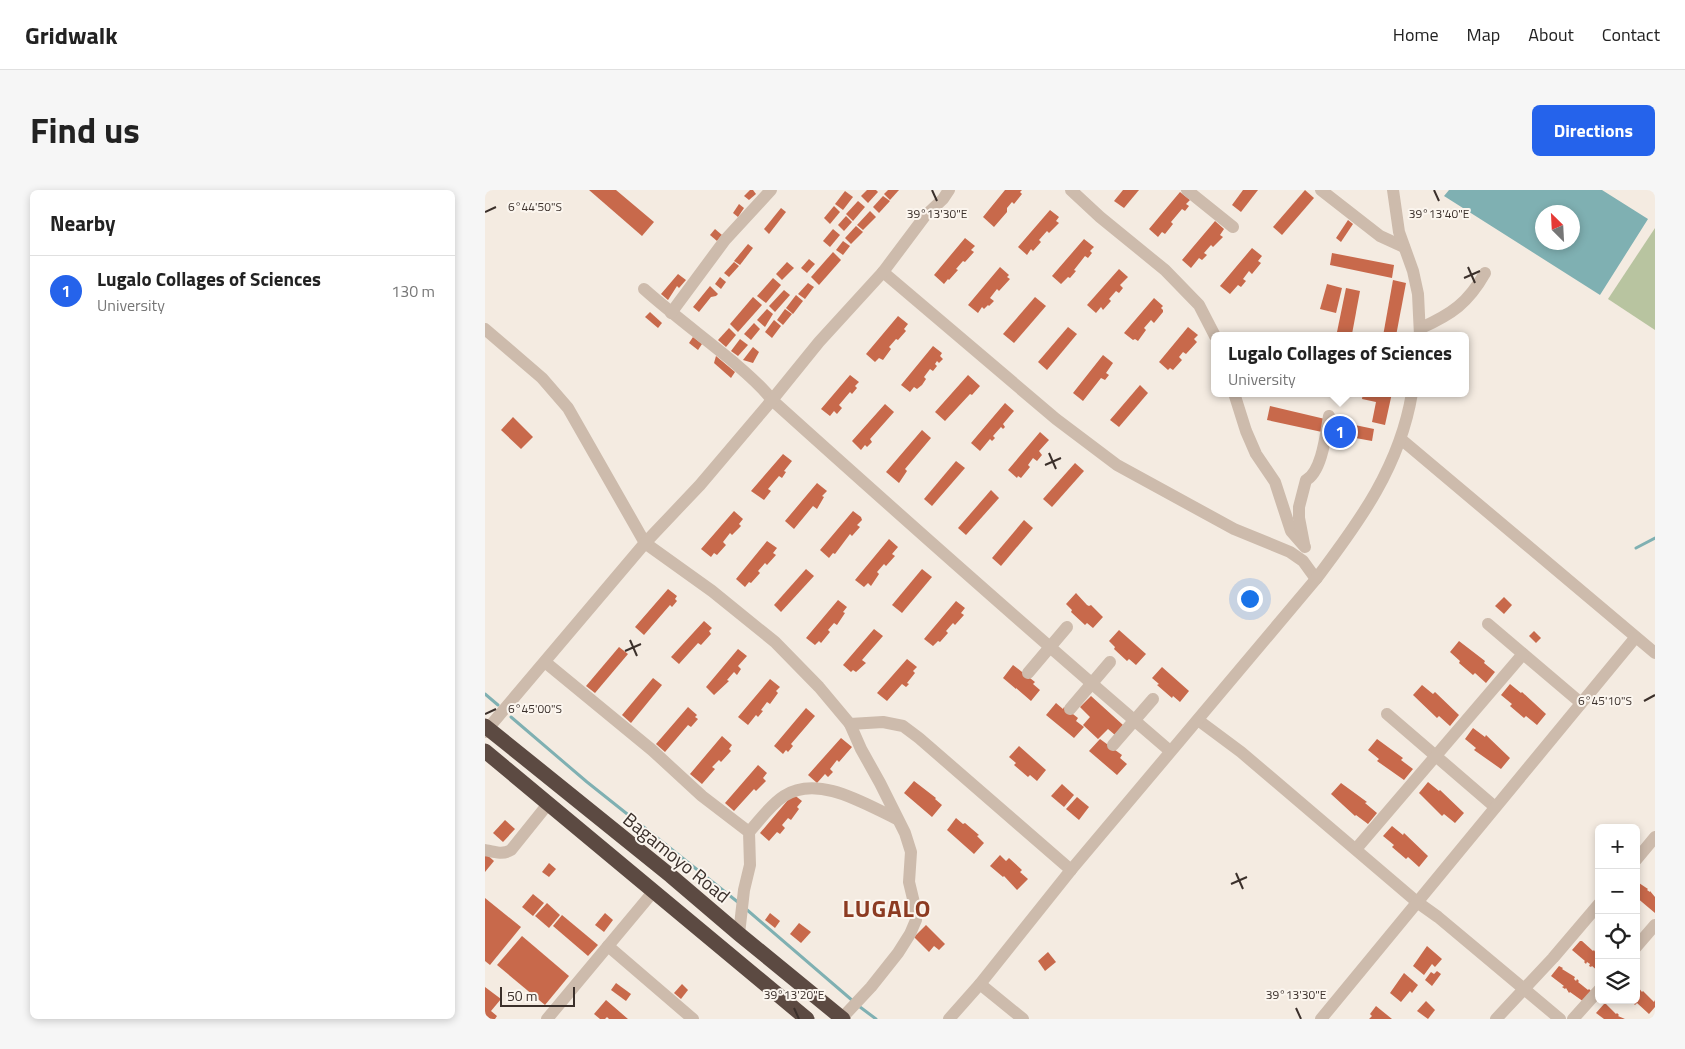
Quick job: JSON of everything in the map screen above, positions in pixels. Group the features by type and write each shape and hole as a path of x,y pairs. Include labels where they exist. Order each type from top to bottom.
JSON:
{"highway":[{"name":"Bagamoyo Road","path":"486,729 671,876 842,1019"},
{"path":"485,751 807,1019"}],"lane":[{"path":"671,313 731,233 771,190"},
{"path":"486,729 645,543 700,485 819,342 883,272 925,216 943,199 949,190"},
{"path":"1071,190 1100,217 1165,270 1199,305 1213,332"},
{"path":"1187,190 1233,227"},
{"path":"1321,190 1380,236 1404,247"},
{"path":"1393,190 1399,232 1413,270 1418,294 1420,332 1444,318 1467,300 1477,288 1485,273"},
{"path":"883,272 1056,419 1117,466 1234,529 1290,552 1303,561 1314,575"},
{"path":"644,289 745,372 767,392 772,400 1049,648 1171,751"},
{"path":"485,329 542,378 569,408 645,543 712,591 775,642 819,686 850,724 861,749 905,832 911,852 909,882 916,920 898,953 842,1019"},
{"path":"1235,397 1246,431 1256,454 1275,482 1291,531 1305,547"},
{"path":"949,1019 980,984 1071,870 1198,720 1314,575 1353,530 1379,487 1401,440 1411,397"},
{"path":"1314,575 1305,547 1299,518 1299,507 1306,480 1312,477 1322,455 1329,416"},
{"path":"1401,440 1655,653"},
{"path":"1488,624 1581,704"},
{"path":"1028,672 1067,627"},
{"path":"1321,1019 1635,638"},
{"path":"1356,849 1523,654"},
{"path":"545,662 651,750 702,796 749,832"},
{"path":"1070,709 1110,662"},
{"path":"1113,746 1153,699"},
{"path":"1387,714 1495,806"},
{"path":"1198,720 1241,752 1417,902 1438,917 1559,1019"},
{"path":"850,724 883,722 903,726 1071,870"},
{"path":"739,934 744,890 750,866 749,832 783,796 793,791 809,788 830,789 897,819"},
{"path":"485,850 500,853 511,850 548,804"},
{"path":"1640,855 1655,837"},
{"path":"547,1019 653,892"},
{"path":"1496,1019 1595,909"},
{"path":"1640,942 1655,925"},
{"path":"608,946 693,1019"},
{"path":"980,984 1023,1019"},
{"path":"1573,1019 1595,994"}],"green space":[{"path":"1655,228 1655,330 1608,299"}],"water":[{"path":"1449,190 1602,190 1648,219 1600,295 1444,196"}],"building":[{"path":"589,190 616,190 654,222 642,236"},
{"path":"750,190 753,190 756,194 749,200 744,196"},
{"path":"867,190 876,190 878,192 868,203 861,196"},
{"path":"888,190 899,190 890,200 884,194"},
{"path":"1005,190 1022,190 1020,192 1022,194 1014,204 1012,202 1007,208 1007,212 994,227 983,217"},
{"path":"1123,190 1139,190 1124,208 1114,201"},
{"path":"1243,190 1258,190 1241,212 1232,205"},
{"path":"1305,190 1314,198 1282,235 1273,227"},
{"path":"845,191 853,197 843,210 835,204"},
{"path":"1180,192 1190,200 1186,204 1189,206 1185,211 1182,209 1171,222 1173,224 1165,234 1162,232 1158,237 1149,229"},
{"path":"883,196 890,201 879,213 873,207"},
{"path":"858,201 865,207 853,221 846,214"},
{"path":"739,204 744,208 738,217 733,213"},
{"path":"834,206 840,212 830,224 824,218"},
{"path":"781,208 786,212 769,234 764,229"},
{"path":"1050,210 1059,217 1056,221 1059,223 1049,233 1047,231 1039,240 1041,242 1033,251 1031,249 1027,255 1018,247"},
{"path":"870,211 876,217 863,230 857,225"},
{"path":"846,216 852,222 844,231 838,225"},
{"path":"1348,220 1353,224 1341,242 1336,238"},
{"path":"1215,221 1224,229 1220,235 1223,237 1213,247 1211,245 1204,253 1207,255 1202,260 1199,258 1191,268 1182,260"},
{"path":"856,226 863,232 851,244 845,238"},
{"path":"715,229 722,235 717,241 710,235"},
{"path":"833,229 840,235 830,247 823,241"},
{"path":"965,238 975,246 971,250 974,252 965,262 963,261 956,269 958,270 944,284 934,275"},
{"path":"1084,239 1094,247 1090,251 1092,253 1088,258 1085,256 1070,278 1068,277 1061,284 1052,276"},
{"path":"843,241 850,246 843,255 836,250"},
{"path":"748,244 753,248 740,265 734,261"},
{"path":"1252,248 1262,256 1258,261 1261,263 1252,274 1249,271 1243,279 1246,281 1241,287 1238,285 1230,294 1220,286"},
{"path":"833,252 841,260 819,285 811,277"},
{"path":"1332,253 1394,265 1392,278 1330,265"},
{"path":"809,259 815,264 807,273 801,268"},
{"path":"734,262 739,266 729,277 724,273"},
{"path":"787,262 794,268 782,280 776,274"},
{"path":"1000,267 1009,275 1007,277 1010,279 999,291 997,289 990,298 994,301 984,309 982,307 978,313 968,305"},
{"path":"1119,269 1128,277 1120,285 1123,288 1119,293 1116,291 1109,299 1111,301 1103,310 1101,307 1096,313 1087,305"},
{"path":"678,274 686,280 679,288 677,286 668,300 661,294"},
{"path":"720,277 726,282 721,289 715,284"},
{"path":"773,278 781,285 766,303 757,296"},
{"path":"1393,280 1406,283 1397,332 1384,332"},
{"path":"808,283 814,287 805,299 798,294"},
{"path":"1327,284 1342,288 1336,313 1320,309"},
{"path":"710,286 718,294 711,297 699,312 693,307"},
{"path":"1346,288 1360,291 1352,332 1337,332"},
{"path":"784,290 790,295 775,312 769,306"},
{"path":"796,295 803,301 793,314 786,308"},
{"path":"753,297 762,305 738,332 730,324"},
{"path":"1035,297 1046,306 1014,343 1003,334"},
{"path":"1154,298 1163,306 1161,308 1163,312 1154,323 1151,320 1144,328 1146,330 1138,341 1133,340 1124,333"},
{"path":"767,309 773,314 765,327 757,320"},
{"path":"785,309 792,314 783,325 777,320"},
{"path":"650,312 662,323 658,328 645,317"},
{"path":"898,316 908,324 904,329 906,331 889,347 891,349 883,360 879,358 875,362 866,354"},
{"path":"774,320 781,326 772,338 765,332"},
{"path":"754,323 760,329 751,340 744,334"},
{"path":"1068,327 1077,334 1047,370 1038,362"},
{"path":"1188,327 1198,335 1194,339 1197,342 1186,354 1183,352 1179,357 1182,360 1173,370 1170,368 1168,370 1159,362"},
{"path":"729,328 736,335 726,347 718,340"},
{"path":"693,337 702,344 698,350 689,343"},
{"path":"740,339 748,345 738,356 731,351"},
{"path":"933,346 942,353 940,356 943,359 939,363 937,361 935,364 937,366 933,371 930,369 924,377 926,379 922,385 917,389 914,387 910,392 901,385"},
{"path":"753,347 759,352 753,363 743,360"},
{"path":"1103,355 1113,363 1106,373 1109,375 1105,380 1101,378 1083,401 1073,393"},
{"path":"716,356 735,372 731,378 714,363"},
{"path":"850,375 859,382 855,386 857,388 852,394 850,392 839,405 842,408 837,414 834,411 830,416 821,409"},
{"path":"968,375 980,386 945,421 935,412"},
{"path":"1140,385 1148,393 1119,427 1110,420"},
{"path":"1362,397 1391,397 1385,425 1372,422 1376,402 1362,399"},
{"path":"1005,403 1014,411 1003,424 1005,427 1003,429 1001,427 993,436 995,438 992,441 990,439 980,451 971,443"},
{"path":"885,404 894,412 870,439 872,442 867,447 865,445 861,450 852,441"},
{"path":"1270,406 1325,419 1322,432 1267,420"},
{"path":"513,417 533,437 521,449 501,430"},
{"path":"1331,420 1374,429 1372,441 1328,433"},
{"path":"922,430 931,438 905,469 907,471 899,483 886,472"},
{"path":"1040,432 1049,440 1039,451 1042,455 1037,461 1033,458 1028,465 1030,467 1021,478 1018,476 1017,478 1008,470"},
{"path":"783,454 792,461 784,471 786,472 782,478 779,476 768,489 771,491 764,500 751,491"},
{"path":"956,461 965,468 932,506 924,499"},
{"path":"1075,463 1084,471 1052,507 1043,499"},
{"path":"817,483 827,491 822,496 824,497 817,509 813,506 794,529 785,521"},
{"path":"991,490 999,498 966,535 958,528"},
{"path":"734,511 743,519 739,524 741,526 732,535 730,533 723,542 726,545 717,555 714,553 711,557 701,549"},
{"path":"853,511 861,517 862,520 857,525 860,527 852,536 850,534 835,554 833,553 829,558 820,550"},
{"path":"1024,520 1033,528 1001,566 992,558"},
{"path":"889,539 898,547 892,554 895,556 877,572 879,574 871,586 868,583 864,587 855,580"},
{"path":"767,541 777,548 773,553 776,555 767,565 765,563 758,571 760,573 745,587 736,579"},
{"path":"806,569 814,576 781,612 774,605"},
{"path":"922,569 932,577 902,613 892,605"},
{"path":"668,589 677,596 675,599 677,601 672,607 670,605 644,635 635,627"},
{"path":"1076,593 1087,605 1091,605 1103,617 1093,628 1087,623 1085,625 1071,612 1072,610 1066,604"},
{"path":"1504,597 1512,605 1504,614 1495,606"},
{"path":"838,600 847,607 843,612 845,613 837,625 834,623 828,630 830,632 821,643 819,641 815,645 806,638"},
{"path":"956,601 965,608 961,613 964,615 955,625 953,623 946,631 948,633 940,642 938,641 933,646 924,639"},
{"path":"704,621 712,628 709,631 711,634 701,645 698,643 679,664 671,657"},
{"path":"874,629 883,636 862,660 866,663 856,672 853,670 851,672 843,665"},
{"path":"1119,630 1146,654 1136,665 1129,659 1127,661 1114,649 1115,647 1109,641"},
{"path":"1534,631 1541,638 1536,643 1529,636"},
{"path":"1459,641 1485,661 1484,663 1495,672 1486,683 1459,663 1460,661 1450,652"},
{"path":"619,647 628,654 595,693 586,686"},
{"path":"738,649 747,656 738,666 741,669 737,675 734,672 727,680 729,681 714,695 706,687"},
{"path":"907,659 917,667 913,671 915,673 906,687 902,684 887,701 877,693"},
{"path":"1013,665 1035,682 1033,684 1040,690 1031,701 1003,678"},
{"path":"1162,667 1189,691 1180,702 1173,696 1172,698 1152,678"},
{"path":"653,678 662,685 631,723 622,715"},
{"path":"770,679 780,687 776,691 778,693 770,704 767,702 761,710 763,711 758,717 756,715 748,725 738,717"},
{"path":"1510,684 1522,692 1546,714 1537,725 1526,716 1524,718 1501,695"},
{"path":"1422,685 1433,694 1435,692 1459,715 1450,726 1439,716 1437,718 1413,695"},
{"path":"1091,696 1123,725 1115,735 1108,729 1098,739 1083,725 1090,717 1080,707"},
{"path":"1056,703 1078,718 1076,721 1084,727 1074,738 1046,715"},
{"path":"688,707 697,715 695,717 698,719 691,727 688,725 665,752 656,744"},
{"path":"806,708 815,716 791,744 793,746 788,752 786,750 783,754 774,746"},
{"path":"1473,728 1485,737 1486,735 1510,758 1501,769 1474,750 1476,748 1465,739"},
{"path":"722,736 732,745 729,749 731,751 721,762 719,760 712,767 715,769 702,784 690,774"},
{"path":"841,738 852,747 830,769 833,772 828,777 825,774 817,783 808,775"},
{"path":"1100,739 1122,755 1120,758 1127,764 1117,775 1089,751"},
{"path":"1377,739 1403,758 1401,760 1413,769 1404,780 1377,761 1379,759 1368,750"},
{"path":"1019,746 1046,770 1037,781 1030,775 1028,777 1014,765 1016,763 1009,757"},
{"path":"758,765 767,773 763,778 766,781 756,791 754,789 734,811 725,803"},
{"path":"914,781 942,805 932,817 904,793"},
{"path":"1428,782 1440,790 1464,813 1455,823 1444,814 1442,816 1419,793"},
{"path":"1341,783 1367,802 1365,803 1377,813 1368,824 1355,816 1331,794"},
{"path":"1062,784 1074,795 1064,807 1051,796"},
{"path":"793,794 802,801 797,807 799,809 791,820 788,818 782,825 785,828 780,834 777,832 769,841 760,833"},
{"path":"1077,797 1089,807 1079,820 1066,809"},
{"path":"956,818 979,835 977,836 984,843 974,854 947,830"},
{"path":"505,820 515,829 503,842 493,833"},
{"path":"1392,826 1403,835 1404,833 1428,856 1419,867 1392,847 1394,845 1383,836"},
{"path":"485,853 494,861 485,872"},
{"path":"1000,855 1006,861 1009,858 1022,870 1020,872 1028,879 1017,890 1004,876 990,866"},
{"path":"549,863 556,869 549,877 542,872"},
{"path":"1640,884 1655,897 1655,913 1640,900"},
{"path":"533,894 544,903 533,916 522,907"},
{"path":"485,898 521,927 490,965 485,961"},
{"path":"547,903 560,915 549,928 535,916"},
{"path":"605,913 613,920 604,932 595,925"},
{"path":"770,913 780,921 775,928 765,920"},
{"path":"562,915 598,945 588,956 553,926"},
{"path":"799,923 811,932 801,943 790,934"},
{"path":"926,925 945,944 939,950 934,946 929,952 914,937"},
{"path":"522,936 569,976 545,1005 497,965"},
{"path":"1582,941 1594,950 1595,969 1589,966 1590,964 1587,962 1586,964 1572,950"},
{"path":"1427,946 1442,959 1435,967 1432,964 1424,975 1413,966"},
{"path":"1048,952 1056,962 1045,971 1038,961"},
{"path":"1559,966 1591,991 1584,1002 1569,993 1566,988 1562,987 1564,986 1551,976"},
{"path":"1437,971 1441,974 1432,986 1425,980 1431,972 1434,974"},
{"path":"1404,973 1418,985 1401,1002 1390,993"},
{"path":"616,983 631,994 626,1001 611,990"},
{"path":"682,984 688,990 681,999 674,993"},
{"path":"485,987 501,999 491,1011 497,1016 495,1019 490,1019 487,1016 485,1018"},
{"path":"1640,990 1654,1002 1655,1000 1655,1007 1649,1014 1638,1004 1640,1004"},
{"path":"606,1000 628,1019 609,1019 607,1017 600,1019 594,1014"},
{"path":"1426,1001 1435,1010 1428,1019 1417,1011"},
{"path":"1606,1004 1618,1016 1625,1019 1604,1019 1596,1013"},
{"path":"1376,1006 1392,1019 1369,1019"}],"waterway":[{"path":"1636,548 1655,538"},
{"path":"485,694 498,705"},
{"path":"511,717 587,782 739,903"},
{"path":"746,909 853,1001"},
{"path":"860,1007 876,1019"}],"place":[{"name":"Lugalo Collages of Sciences","path":"1340,432"}],"district":[{"name":"LUGALO","path":"887,908"}]}
